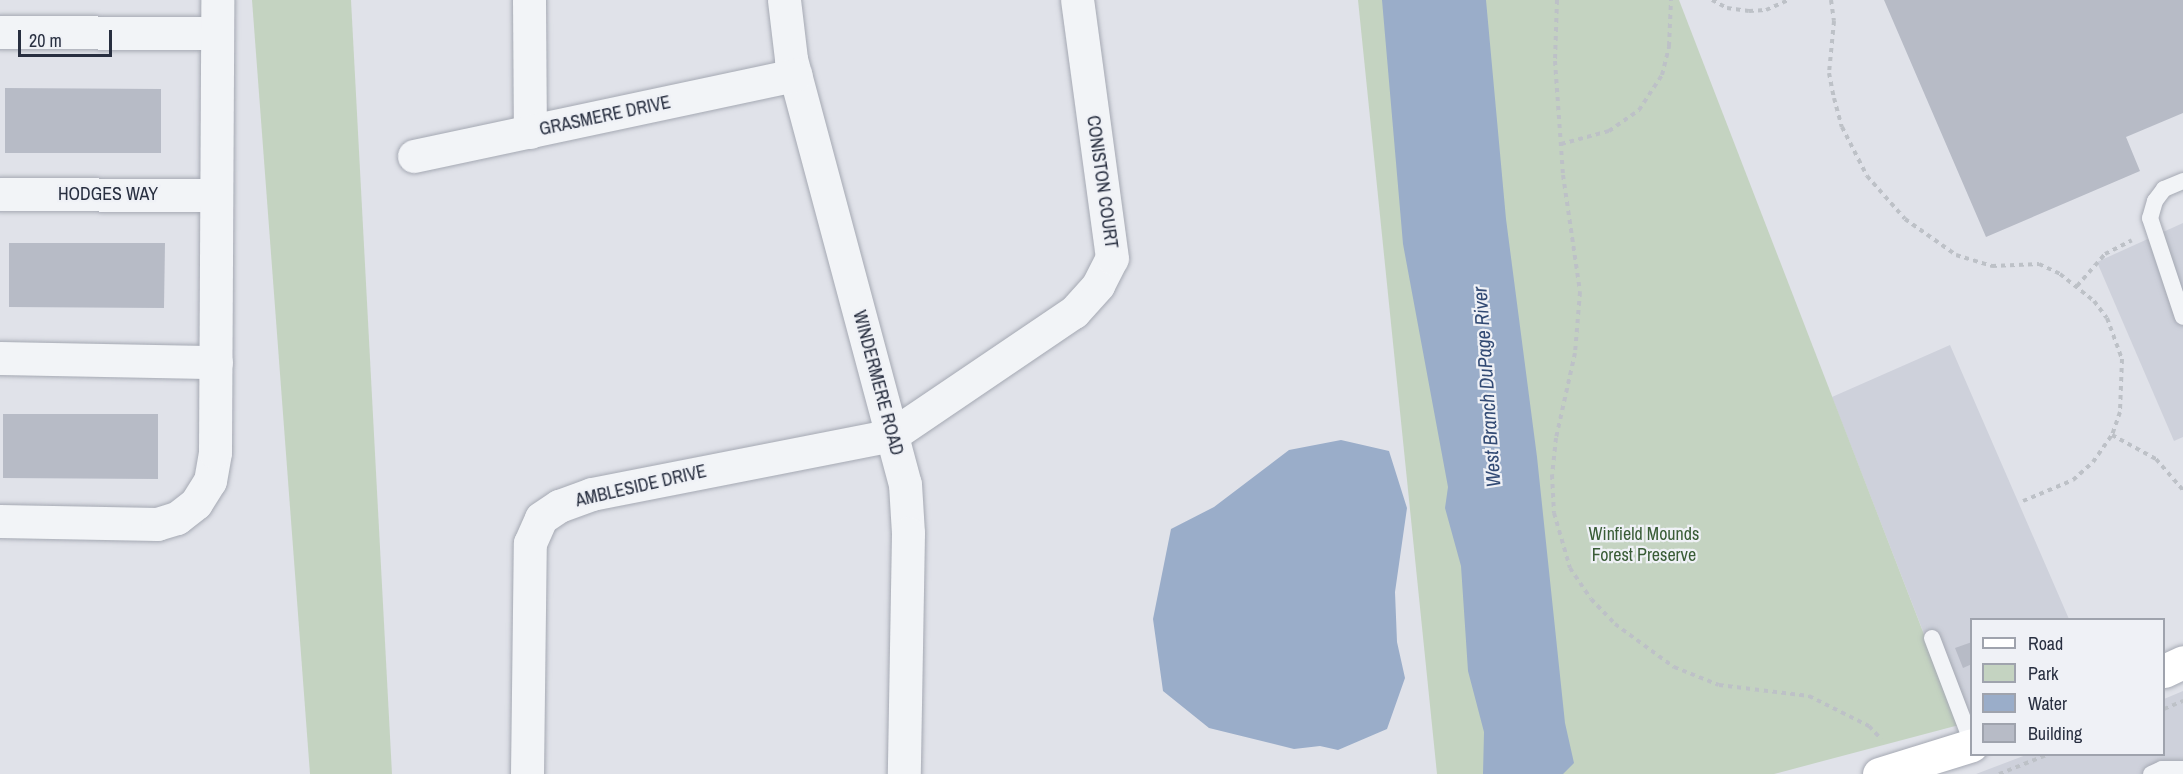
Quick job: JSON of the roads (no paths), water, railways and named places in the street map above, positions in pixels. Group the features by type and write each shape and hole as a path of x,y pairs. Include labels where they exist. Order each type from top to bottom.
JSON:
{"street":[{"path":"0,521 157,524 177,519 196,504 210,481 215,452 217,0"},
{"path":"529,0 530,132"},
{"name":"WINDERMERE ROAD","path":"784,0 795,75 905,484 908,532 904,774"},
{"name":"CONISTON COURT","path":"892,435 1074,312 1098,285 1112,258 1077,0"},
{"path":"0,32 217,33"},
{"name":"GRASMERE DRIVE","path":"414,156 795,75"},
{"name":"HODGES WAY","path":"0,194 216,195"},
{"path":"0,358 216,362"},
{"name":"AMBLESIDE DRIVE","path":"526,774 530,543 541,518 559,506 592,494 892,435"},
{"path":"2165,669 2183,662"},
{"path":"1879,774 1970,744"}],"lane":[{"path":"2183,182 2164,189 2155,201 2150,218 2179,298 2183,317"},
{"path":"1932,638 1970,741"},
{"path":"2151,774 2162,769 2183,770"}],"water":[{"name":"West Branch DuPage River","path":"1382,0 1486,0 1506,219 1537,457 1565,723 1574,763 1563,774 1483,774 1484,732 1468,671 1461,566 1445,508 1448,487 1403,244"},
{"path":"1341,440 1389,451 1407,508 1395,592 1397,642 1405,678 1387,729 1338,750 1320,746 1294,749 1209,728 1163,691 1153,619 1171,529 1214,507 1289,450"}],"park label":[{"name":"Winfield Mounds Forest Preserve","path":"1644,545"}]}
